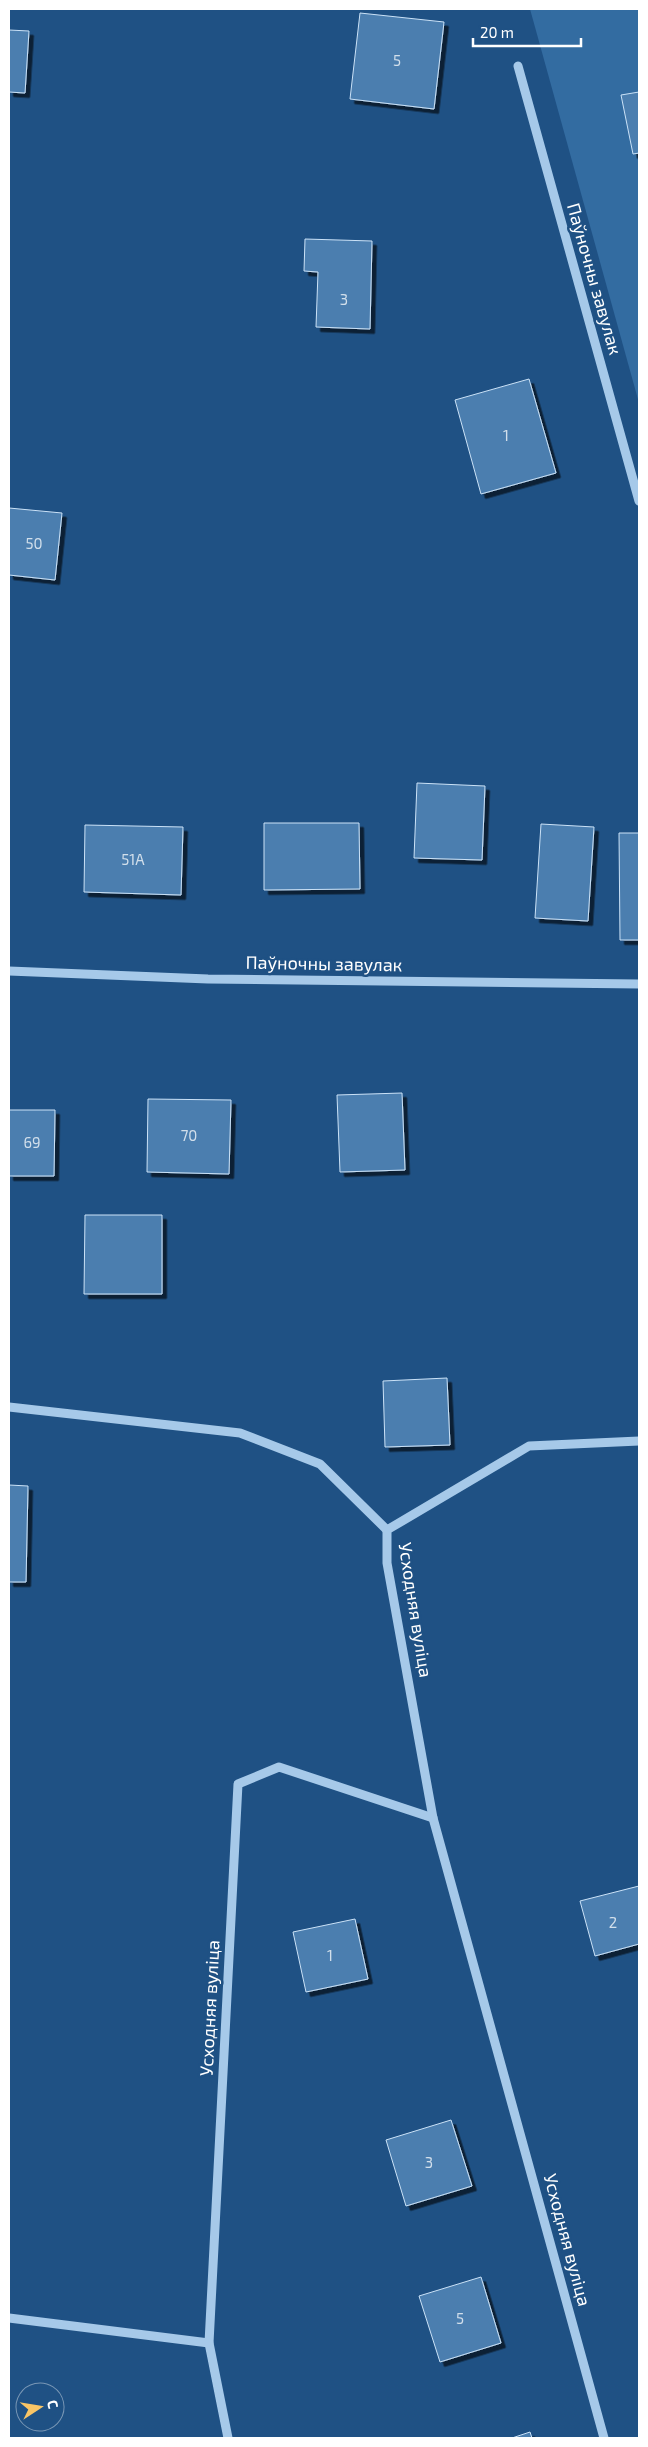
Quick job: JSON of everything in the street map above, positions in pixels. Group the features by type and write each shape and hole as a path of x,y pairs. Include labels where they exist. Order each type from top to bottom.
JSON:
{"street":[{"name":"Паўночны завулак","path":"518,66 639,501"},
{"name":"Паўночны завулак","path":"9,971 208,979 639,984"},
{"path":"9,1407 240,1433 320,1464 387,1530"},
{"name":"Усходняя вуліца","path":"604,2438 434,1818 387,1563 387,1530 529,1446 639,1441"},
{"name":"Усходняя вуліца","path":"228,2438 209,2342 238,1784 279,1767 434,1818"},
{"path":"9,2318 209,2342"}],"shaded area":[{"path":"530,9 639,9 639,403"}],"building":[{"path":"360,13 444,22 434,109 350,99"},
{"path":"9,30 29,31 25,93 9,92"},
{"path":"639,92 639,153 633,154 621,95"},
{"path":"305,239 372,241 370,329 316,327 318,272 304,271"},
{"path":"529,379 556,473 481,494 455,400"},
{"path":"9,508 62,513 55,580 9,575"},
{"path":"417,783 485,786 482,860 414,858"},
{"path":"264,823 359,823 360,889 264,890"},
{"path":"541,824 594,827 588,921 535,918"},
{"path":"85,825 183,827 181,895 84,892"},
{"path":"619,833 639,833 639,940 620,940"},
{"path":"402,1093 405,1170 340,1172 337,1095"},
{"path":"148,1099 231,1100 229,1174 147,1172"},
{"path":"9,1110 55,1110 54,1176 9,1176"},
{"path":"85,1215 162,1215 162,1294 84,1294"},
{"path":"447,1378 450,1445 385,1447 383,1381"},
{"path":"9,1485 28,1486 26,1582 9,1582"},
{"path":"639,1886 639,1944 595,1956 580,1901"},
{"path":"355,1919 368,1979 306,1992 293,1932"},
{"path":"451,2120 472,2186 406,2206 386,2140"},
{"path":"481,2277 501,2343 440,2362 419,2296"},
{"path":"530,2432 532,2438 512,2438"}]}
